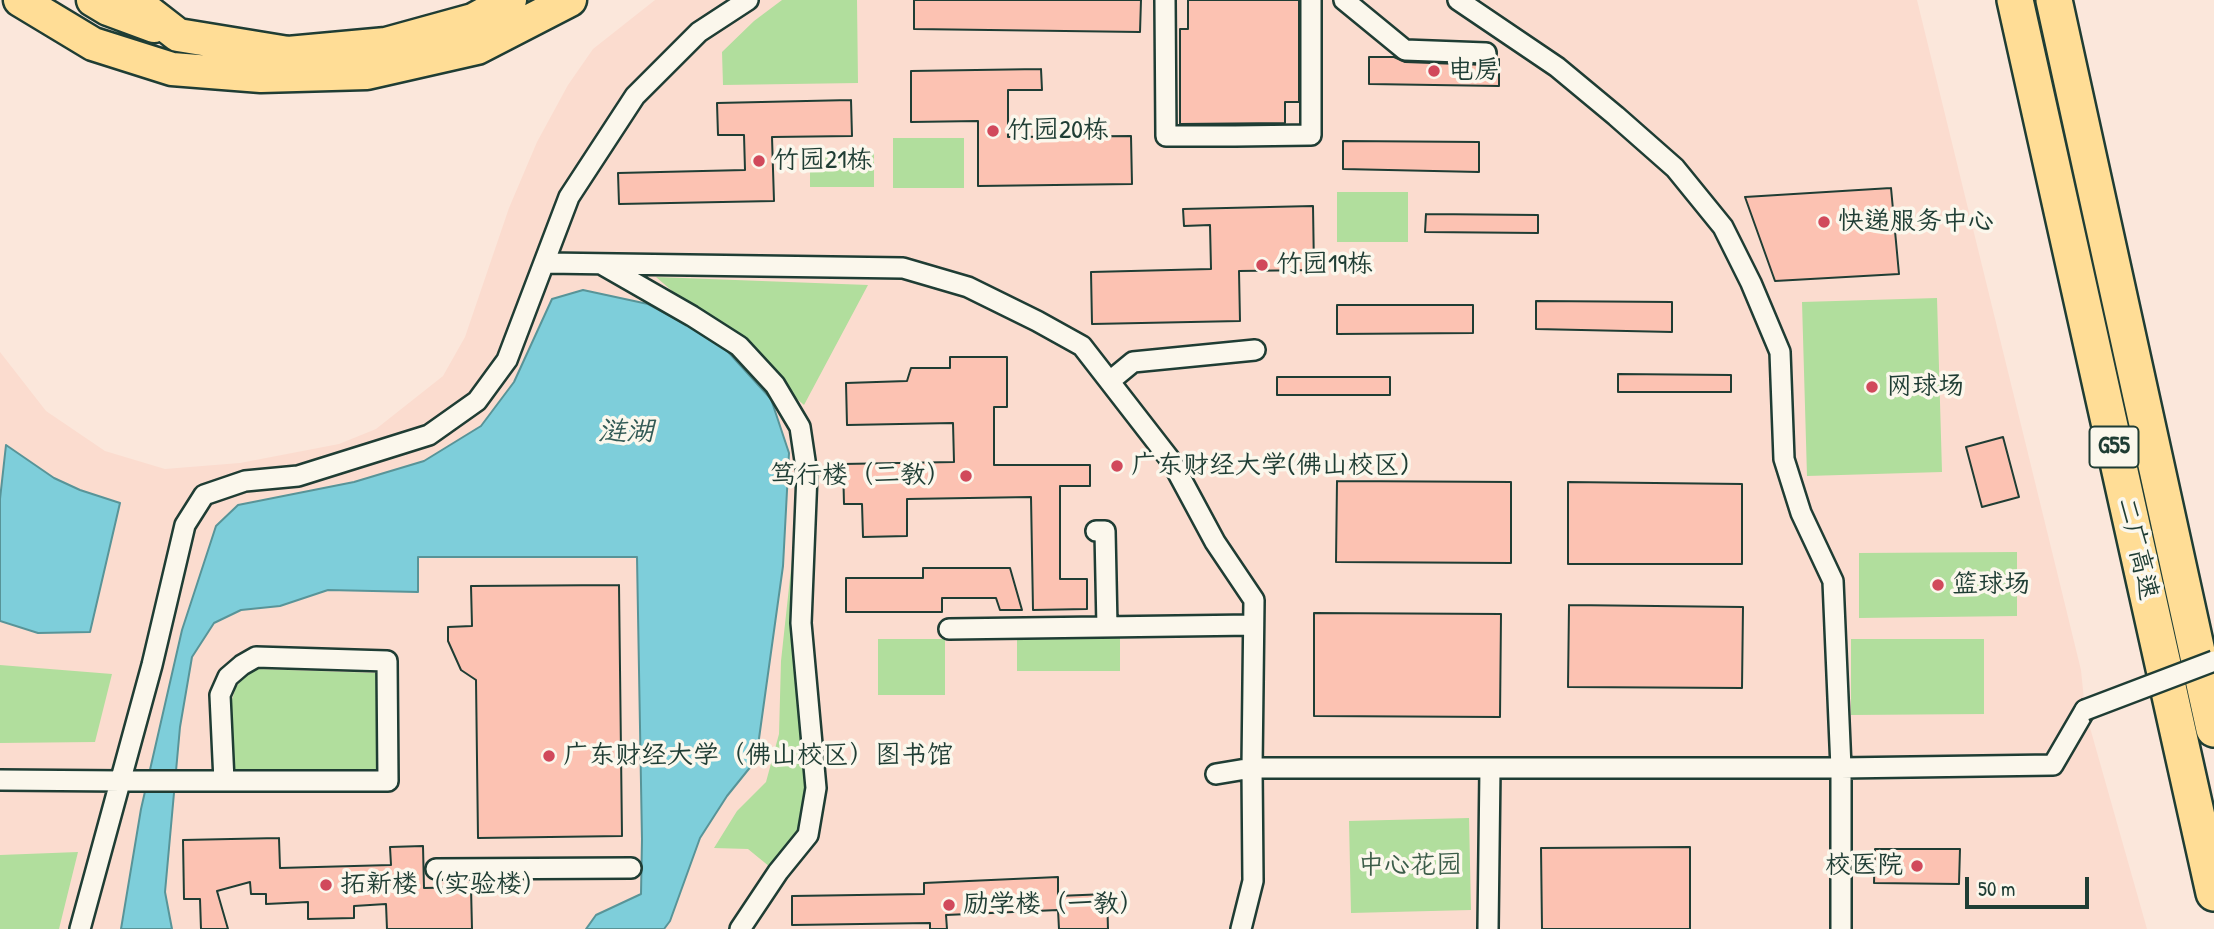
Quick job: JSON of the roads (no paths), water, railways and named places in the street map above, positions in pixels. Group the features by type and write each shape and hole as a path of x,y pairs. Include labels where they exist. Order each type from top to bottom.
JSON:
{"highway":[{"path":"20,0 93,44 159,65 172,69 261,76 367,73 477,48 570,0"},
{"path":"93,0 108,9 178,35 288,53 386,44 473,20 510,0"},
{"path":"133,0 178,35"},
{"path":"2002,0 2035,91"},
{"name":"二广高速","path":"2015,0 2214,893"},
{"name":"二广高速","path":"2054,0 2214,729"},
{"path":"2068,0 2073,88"}],"street":[{"path":"80,929 152,665 185,525 204,495 246,481 298,476 429,435 477,401 507,360 569,197 635,96 699,32 748,0"},
{"path":"1165,0 1166,136 1311,135 1311,0"},
{"path":"1344,0 1405,50 1486,53"},
{"path":"1458,0 1557,67 1675,168 1723,227 1751,283 1780,352 1784,459 1801,513 1833,581 1841,768 1841,929"},
{"path":"546,262 903,268 968,287 1082,346 1172,461 1214,542 1254,600 1254,881 1241,929"},
{"path":"602,264 739,346 775,385 800,427 807,474 801,623 816,788 808,835 778,872 740,929"},
{"path":"1110,381 1133,362 1255,350"},
{"path":"1096,531 1105,531 1107,627"},
{"path":"949,629 1254,625"},
{"path":"0,780 121,781 183,780 224,781 388,781 387,661 256,657 242,665 228,677 220,695 224,781"},
{"path":"1216,774 1252,768 1841,768 2053,765 2085,709 2214,661"},
{"path":"1488,929 1490,769"},
{"path":"436,869 631,868"}],"water":[{"name":"涟湖","path":"583,290 648,304 719,342 771,399 789,453 783,566 756,760 727,796 700,838 670,921 664,929 586,929 596,915 641,894 637,557 418,557 418,592 328,590 280,606 241,610 214,623 192,657 180,727 165,892 172,929 121,929 141,809 182,630 216,526 238,505 354,482 424,461 481,426 514,382 552,299"},
{"path":"6,445 54,478 120,503 90,632 38,633 0,621 0,499"}],"place":[{"name":"电房","path":"1434,71"},
{"name":"竹园20栋","path":"993,131"},
{"name":"竹园21栋","path":"759,161"},
{"name":"快递服务中心","path":"1824,222"},
{"name":"竹园19栋","path":"1262,265"},
{"name":"网球场","path":"1872,387"},
{"name":"广东财经大学(佛山校区)","path":"1117,466"},
{"name":"笃行楼（二教）","path":"966,476"},
{"name":"篮球场","path":"1938,585"},
{"name":"广东财经大学（佛山校区）图书馆","path":"549,756"},
{"name":"校医院","path":"1917,866"},
{"name":"拓新楼（实验楼）","path":"326,885"},
{"name":"励学楼（一教）","path":"949,905"}],"park label":[{"name":"中心花园","path":"1410,866"}]}
